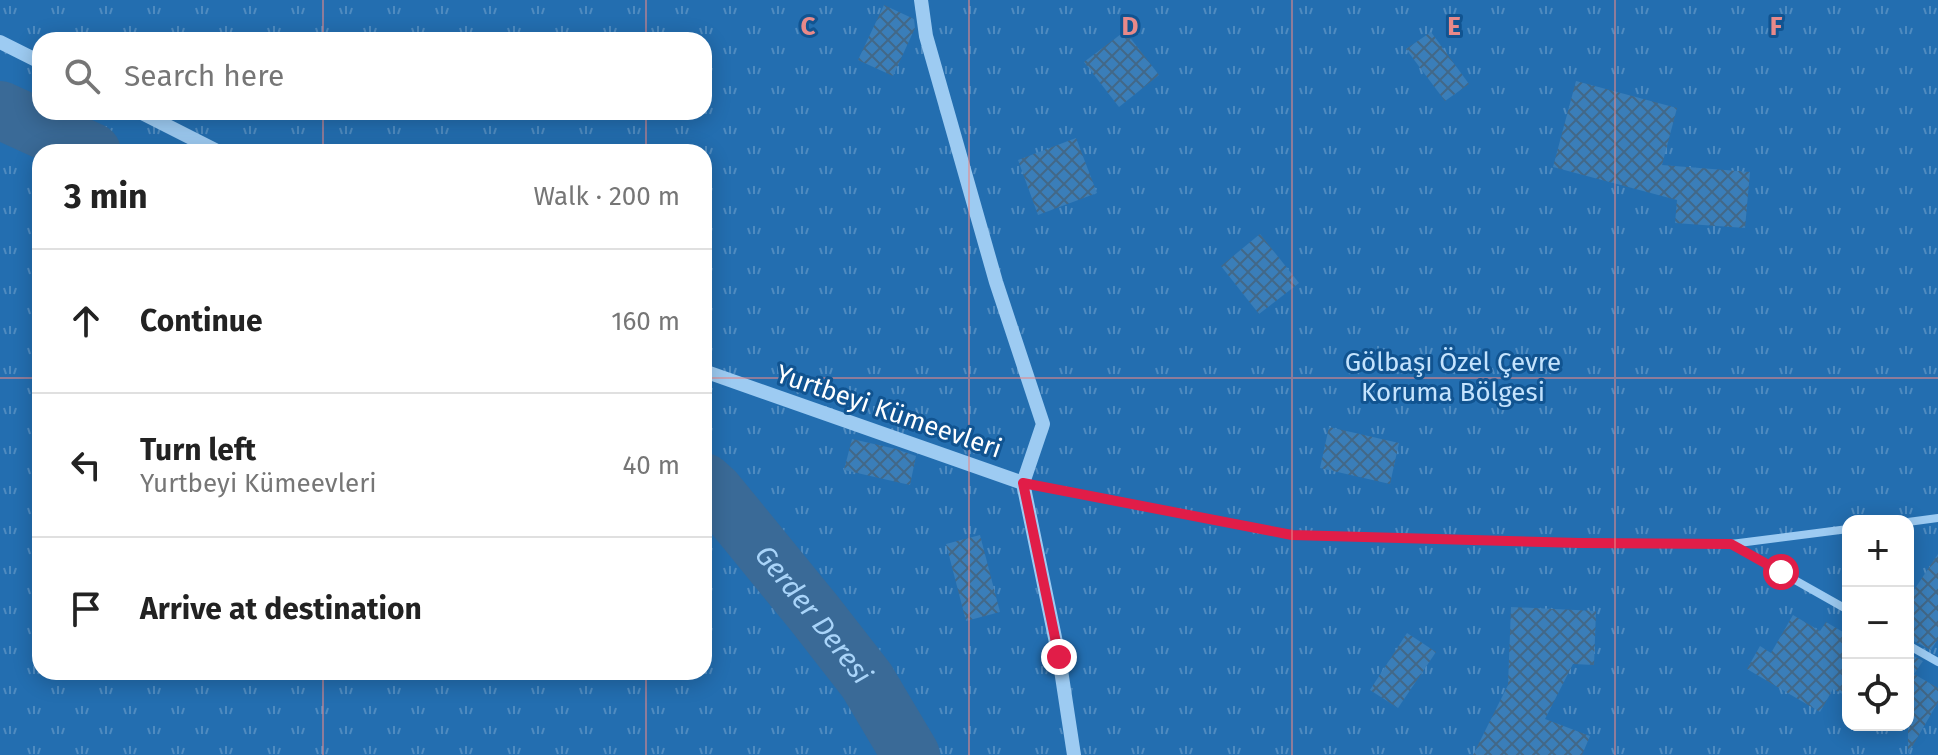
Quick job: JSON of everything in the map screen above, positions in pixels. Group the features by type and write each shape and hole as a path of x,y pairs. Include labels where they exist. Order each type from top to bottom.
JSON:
{"street":[{"path":"921,0 926,36 996,282 1043,424 1023,483 1292,535 1731,544 1842,530"},
{"path":"0,42 32,58"},
{"path":"156,120 203,144"},
{"name":"Yurtbeyi Kümeevleri","path":"712,374 1023,483 1059,657 1074,755"},
{"path":"1914,521 1938,518"},
{"path":"1731,544 1842,607"},
{"path":"1914,648 1938,662"}],"green space":[{"name":"Gölbaşı Özel Çevre Koruma Bölgesi","path":"0,0 1938,0 1938,755 0,755"}],"building":[{"path":"884,5 914,19 915,28 893,76 858,60"},
{"path":"1125,31 1159,75 1119,107 1084,62"},
{"path":"1431,32 1469,84 1445,101 1406,49"},
{"path":"1576,81 1677,108 1662,165 1750,172 1745,228 1675,223 1677,200 1553,167"},
{"path":"1076,138 1097,193 1038,215 1018,160"},
{"path":"1260,234 1299,283 1259,314 1221,266"},
{"path":"1329,427 1399,443 1390,484 1320,468"},
{"path":"852,439 916,456 910,485 844,470"},
{"path":"980,535 1000,612 966,621 946,544"},
{"path":"1938,554 1938,639 1931,650 1914,641 1914,590"},
{"path":"1511,607 1596,611 1594,665 1573,664 1545,719 1590,736 1582,755 1473,755 1508,685"},
{"path":"1793,615 1820,631 1826,622 1842,631 1842,694 1833,689 1820,712 1747,669 1760,646 1771,653"},
{"path":"1407,633 1436,652 1398,708 1370,690"},
{"path":"1914,656 1923,661 1914,674"},
{"path":"1914,674 1938,688 1938,702 1908,754 1908,731 1914,731"}],"waterway":[{"name":"Gerder Deresi","path":"0,110 74,144"},
{"name":"Gerder Deresi","path":"712,489 867,681 911,755"}],"route":[{"path":"1059,657 1023,483 1292,535 1731,544 1781,572"}]}
